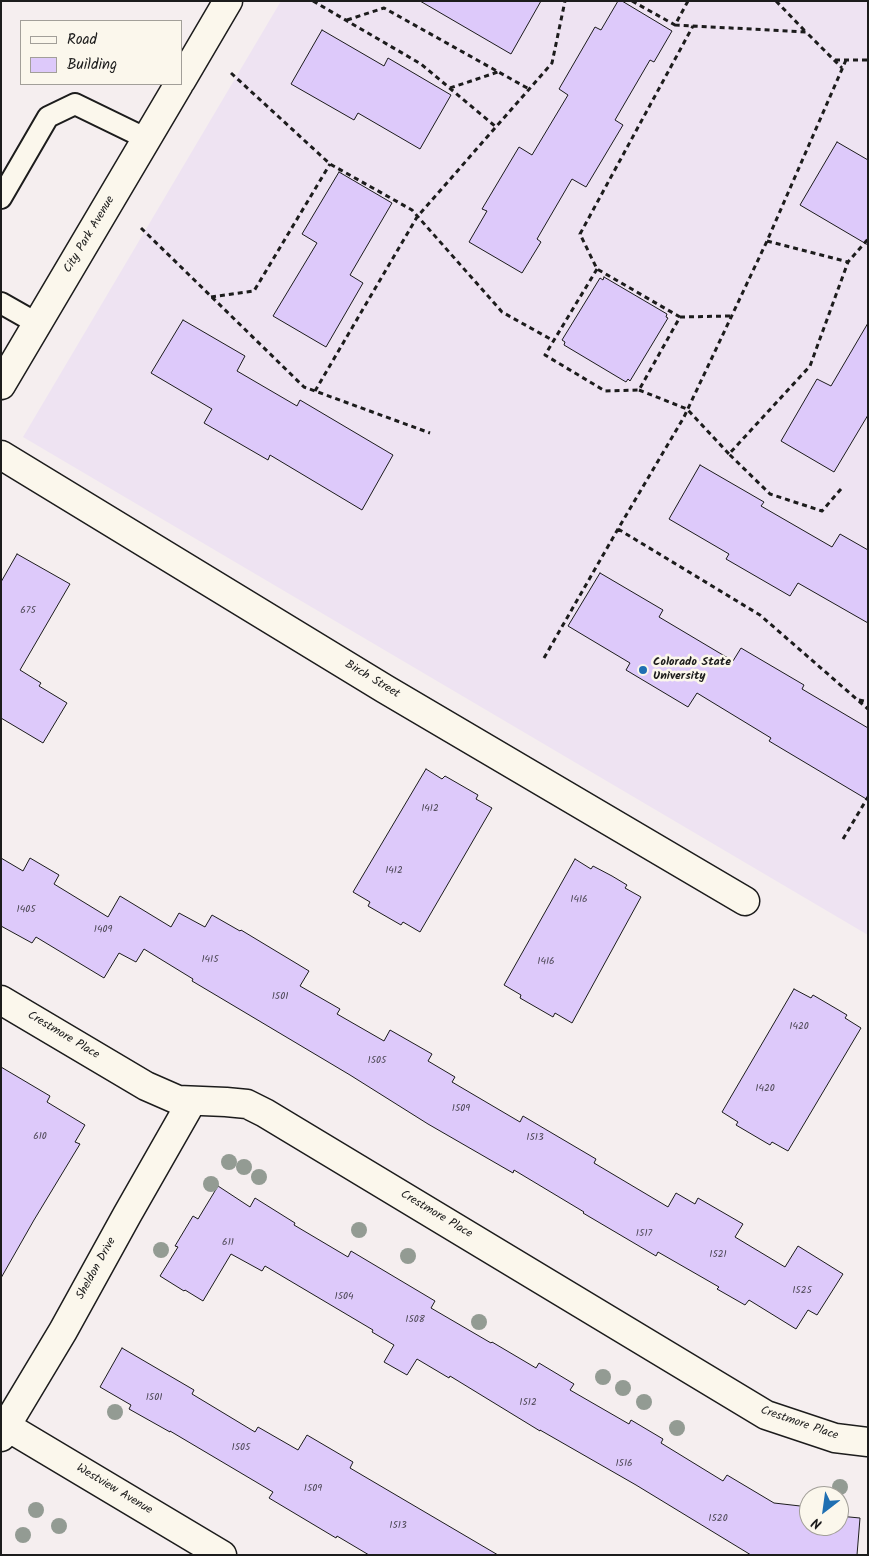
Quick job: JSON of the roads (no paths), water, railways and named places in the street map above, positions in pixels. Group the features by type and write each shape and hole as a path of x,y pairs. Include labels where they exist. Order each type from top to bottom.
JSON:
{"street":[{"path":"182,78 228,1"},
{"name":"City Park Avenue","path":"1,385 178,85"},
{"name":"Birch Street","path":"1,455 377,684 745,901"},
{"name":"Crestmore Place","path":"1,1000 146,1086 178,1100 247,1104 265,1113 766,1415 835,1438 868,1442"},
{"name":"Sheldon Drive","path":"4,1431 63,1331 192,1101"},
{"name":"Westview Avenue","path":"4,1431 222,1555"}],"lane":[{"path":"1,198 48,117 75,104 147,139"},
{"path":"1,303 38,324"}],"place":[{"name":"Colorado State University","path":"643,670"}]}
